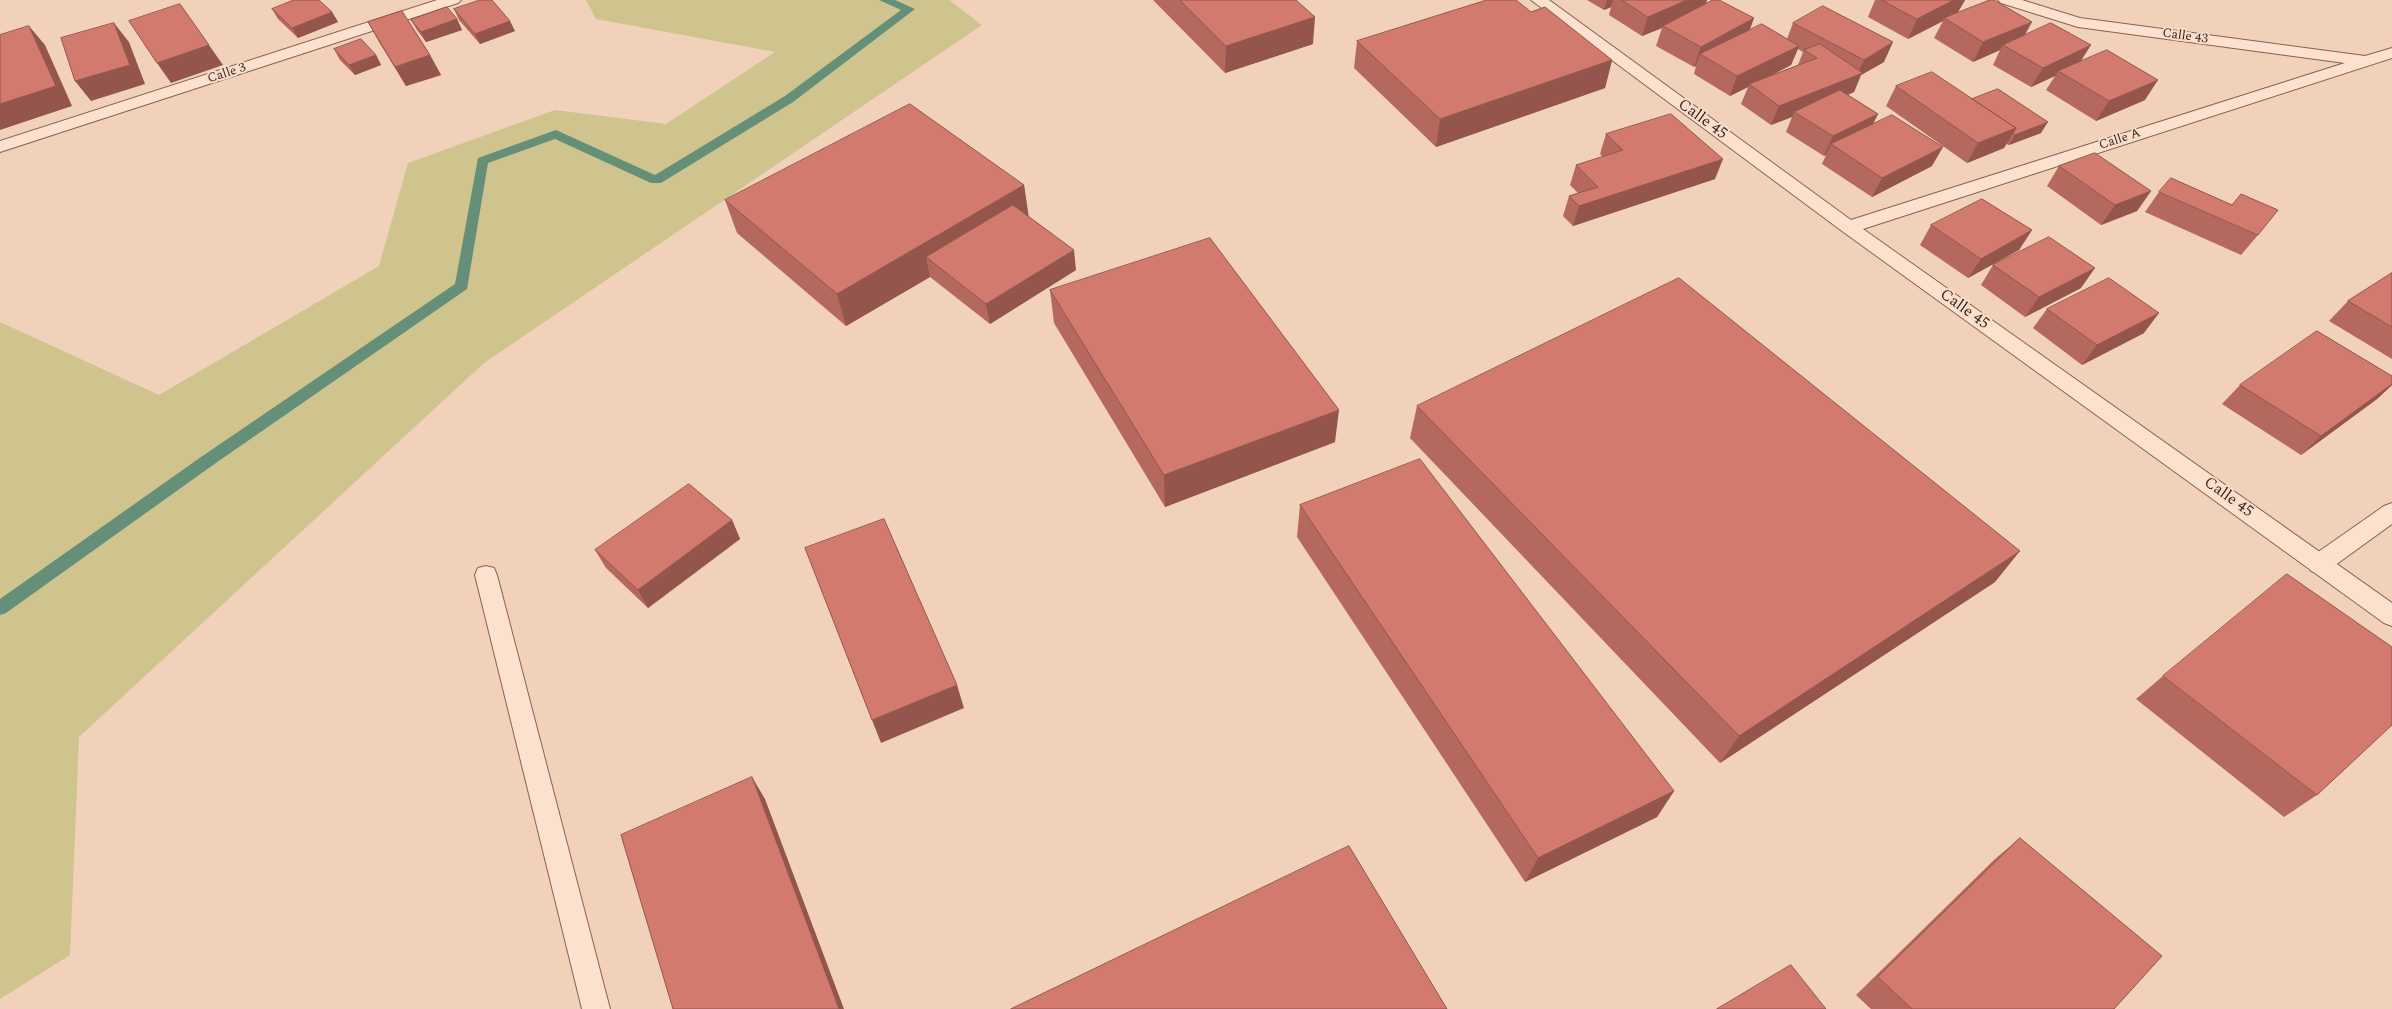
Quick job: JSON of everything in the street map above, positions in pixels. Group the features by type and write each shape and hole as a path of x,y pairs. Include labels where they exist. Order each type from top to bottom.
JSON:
{"street":[{"name":"Calle 3","path":"0,147 453,0"},
{"name":"Calle 45","path":"1539,0 1848,227 2392,616"},
{"name":"Calle 43","path":"2006,0 2078,22 2366,61"},
{"name":"Calle A","path":"1848,227 2392,53"},
{"path":"2319,564 2392,512"},
{"path":"486,575 596,1009"}],"shaded area":[{"path":"586,0 949,0 982,25 484,363 79,737 70,955 0,999 0,322 159,395 379,266 408,163 555,110 666,124 775,52 596,19"}],"building":[{"path":"294,0 319,0 332,12 292,28 272,9"},
{"path":"480,0 492,0 510,21 475,34 454,9"},
{"path":"1180,0 1296,0 1315,17 1226,46"},
{"path":"1487,0 1516,0 1531,12 1545,7 1612,60 1440,119 1357,41"},
{"path":"1622,0 1687,0 1648,17"},
{"path":"1713,0 1719,0 1754,18 1701,47 1663,26"},
{"path":"1882,0 1954,0 1917,19"},
{"path":"1990,0 1994,0 2032,22 1983,42 1944,18"},
{"path":"180,4 209,45 157,63 129,21"},
{"path":"1823,6 1893,42 1864,60 1793,23"},
{"path":"447,7 457,19 421,32 411,20"},
{"path":"402,11 430,55 395,67 368,22"},
{"path":"114,23 130,65 75,81 61,38"},
{"path":"2051,23 2091,45 2043,68 2003,45"},
{"path":"1762,24 1799,46 1737,76 1700,54"},
{"path":"29,26 56,86 0,104 0,35"},
{"path":"361,39 376,55 349,65 334,49"},
{"path":"1820,44 1863,73 1779,106 1749,84 1817,58 1804,50"},
{"path":"2107,50 2158,80 2109,101 2058,71"},
{"path":"1932,72 2016,128 1978,143 1896,86"},
{"path":"1998,89 2048,122 2015,135 2013,133 2016,128 1972,99"},
{"path":"1840,90 1878,114 1833,136 1794,112"},
{"path":"910,104 1024,185 837,294 725,200"},
{"path":"1671,114 1723,159 1579,206 1569,196 1598,187 1576,165 1623,150 1606,134"},
{"path":"1892,115 1943,147 1882,178 1831,144"},
{"path":"2095,153 2151,191 2115,205 2059,166"},
{"path":"2171,178 2232,205 2241,194 2278,210 2258,235 2159,192"},
{"path":"1982,199 2032,230 1981,259 1931,225"},
{"path":"1013,205 1074,250 986,304 926,257"},
{"path":"2049,237 2095,268 2039,297 1993,265"},
{"path":"1210,238 1339,410 1164,475 1050,290"},
{"path":"2392,273 2392,327 2348,301"},
{"path":"1679,278 2020,551 1739,736 1417,406"},
{"path":"2109,278 2159,313 2097,345 2047,309"},
{"path":"2317,331 2392,376 2392,384 2321,436 2240,385"},
{"path":"1420,459 1674,791 1538,858 1300,505"},
{"path":"689,484 732,520 638,590 595,550"},
{"path":"884,519 957,685 872,720 805,548"},
{"path":"2287,574 2392,647 2392,725 2317,795 2163,676"},
{"path":"752,777 839,1009 673,1009 621,835"},
{"path":"2020,838 2162,956 2114,1009 1912,1009 1878,977"},
{"path":"1349,846 1447,1009 1011,1009"},
{"path":"1791,965 1826,1009 1717,1009"}],"waterway":[{"path":"0,608 207,461 462,286 482,161 556,134 656,180 789,99 909,9 885,0"}]}
